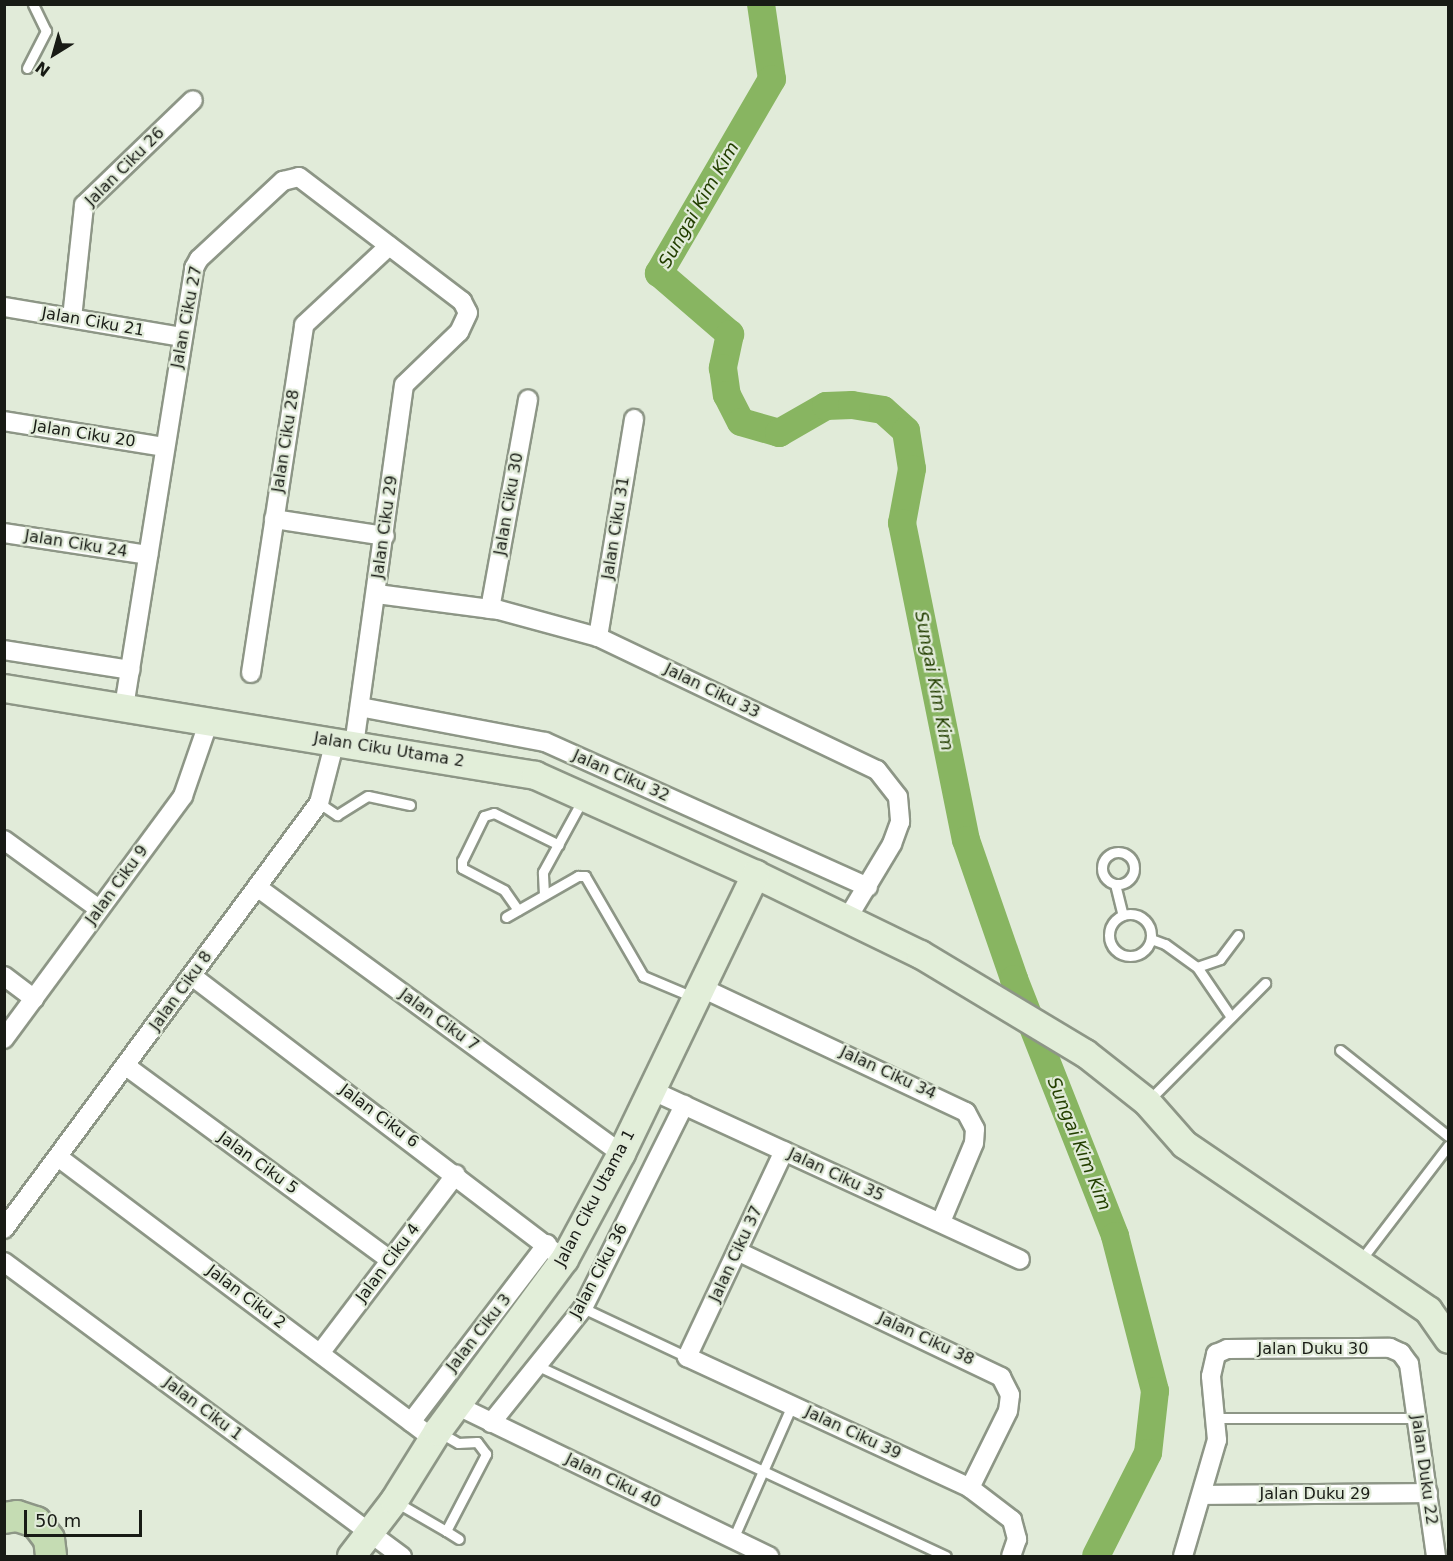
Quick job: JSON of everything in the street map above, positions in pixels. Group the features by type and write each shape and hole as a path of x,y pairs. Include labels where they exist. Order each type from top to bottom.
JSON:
{"main road":[{"path":"5,1517 27,1518 36,1522 44,1530 55,1554"}],"street":[{"name":"Jalan Ciku 26","path":"72,318 84,206 194,99"},
{"name":"Jalan Ciku 27","path":"124,707 164,447 196,261 288,178 304,180 466,306 468,320 459,332"},
{"name":"Jalan Ciku 28","path":"251,673 304,326 389,246"},
{"name":"Jalan Ciku 21","path":"4,307 182,337"},
{"name":"Jalan Ciku 29","path":"345,743 360,708 404,385 459,332"},
{"name":"Jalan Ciku 30","path":"490,609 528,399"},
{"name":"Jalan Ciku 31","path":"598,637 634,419"},
{"name":"Jalan Ciku 20","path":"4,421 164,447"},
{"path":"274,519 385,536"},
{"name":"Jalan Ciku 24","path":"4,533 148,555"},
{"name":"Jalan Ciku 33","path":"376,594 490,609 598,637 884,777 898,797 900,822 868,887 848,919"},
{"path":"4,650 130,670"},
{"name":"Jalan Ciku Utama 2","path":"4,688 535,775 755,874 920,954 1084,1053 1147,1102 1184,1144 1428,1310 1449,1339"},
{"name":"Jalan Ciku 32","path":"360,708 545,742 868,887"},
{"name":"Jalan Ciku 9","path":"4,1039 185,793 209,721"},
{"name":"Jalan Ciku 8","path":"4,1229 319,803 345,743"},
{"path":"4,840 99,909"},
{"name":"Jalan Ciku Utama 1","path":"351,1557 394,1500 435,1434 621,1153 755,874"},
{"name":"Jalan Ciku 7","path":"258,887 621,1153"},
{"path":"4,976 34,999"},
{"name":"Jalan Ciku 6","path":"192,976 556,1252"},
{"name":"Jalan Ciku 34","path":"698,992 966,1112 975,1129 974,1143 940,1222"},
{"name":"Jalan Ciku 5","path":"126,1066 390,1260"},
{"name":"Jalan Ciku 35","path":"651,1090 1020,1260"},
{"name":"Jalan Ciku 36","path":"491,1423 583,1308 684,1105"},
{"name":"Jalan Ciku 37","path":"687,1356 784,1151"},
{"name":"Jalan Ciku 2","path":"58,1157 321,1352 411,1422 435,1434"},
{"name":"Jalan Ciku 4","path":"321,1352 456,1174"},
{"name":"Jalan Ciku 38","path":"737,1251 1001,1377 1010,1395 1008,1411 970,1488"},
{"name":"Jalan Ciku 3","path":"411,1422 556,1252"},
{"name":"Jalan Ciku 1","path":"4,1262 402,1557"},
{"name":"Jalan Duku 30","path":"1216,1418 1211,1376 1212,1359 1227,1349 1390,1348 1406,1358 1412,1384"},
{"name":"Jalan Ciku 39","path":"687,1356 970,1488 1012,1520 1017,1539 1011,1557"},
{"name":"Jalan Duku 22","path":"1412,1384 1436,1557"},
{"name":"Jalan Ciku 40","path":"456,1405 769,1557"},
{"path":"1183,1557 1217,1440 1216,1418"},
{"name":"Jalan Duku 29","path":"1202,1495 1428,1493"}],"lane":[{"path":"27,68 46,31 33,4"},
{"path":"319,803 337,815 368,796 411,805"},
{"path":"544,894 542,874 584,797"},
{"path":"518,910 504,890 462,868 462,861 484,816 494,813 559,845"},
{"path":"506,917 578,876 585,876 643,976 698,992"},
{"path":"1115,884 1123,915"},
{"path":"1123,915 1143,919 1151,939 1165,944 1197,967 1231,1017"},
{"path":"1123,915 1109,931 1116,951 1137,955 1151,939"},
{"path":"1197,967 1220,959 1238,935"},
{"path":"1147,1102 1265,982"},
{"path":"1340,1050 1449,1136"},
{"path":"1359,1263 1449,1146"},
{"path":"583,1308 687,1356"},
{"path":"538,1366 946,1557"},
{"path":"734,1539 792,1405"},
{"path":"1216,1418 1416,1418"},
{"path":"435,1434 458,1443 477,1442 486,1454 446,1531"},
{"path":"394,1500 459,1539"}],"waterway":[{"name":"Sungai Kim Kim","path":"761,4 772,79 659,273 730,334 723,368 727,395 741,422 779,433 826,406 852,405 883,410 906,431 912,469 902,523 966,840 1014,979 1115,1236 1155,1391 1148,1453 1096,1556"}]}
